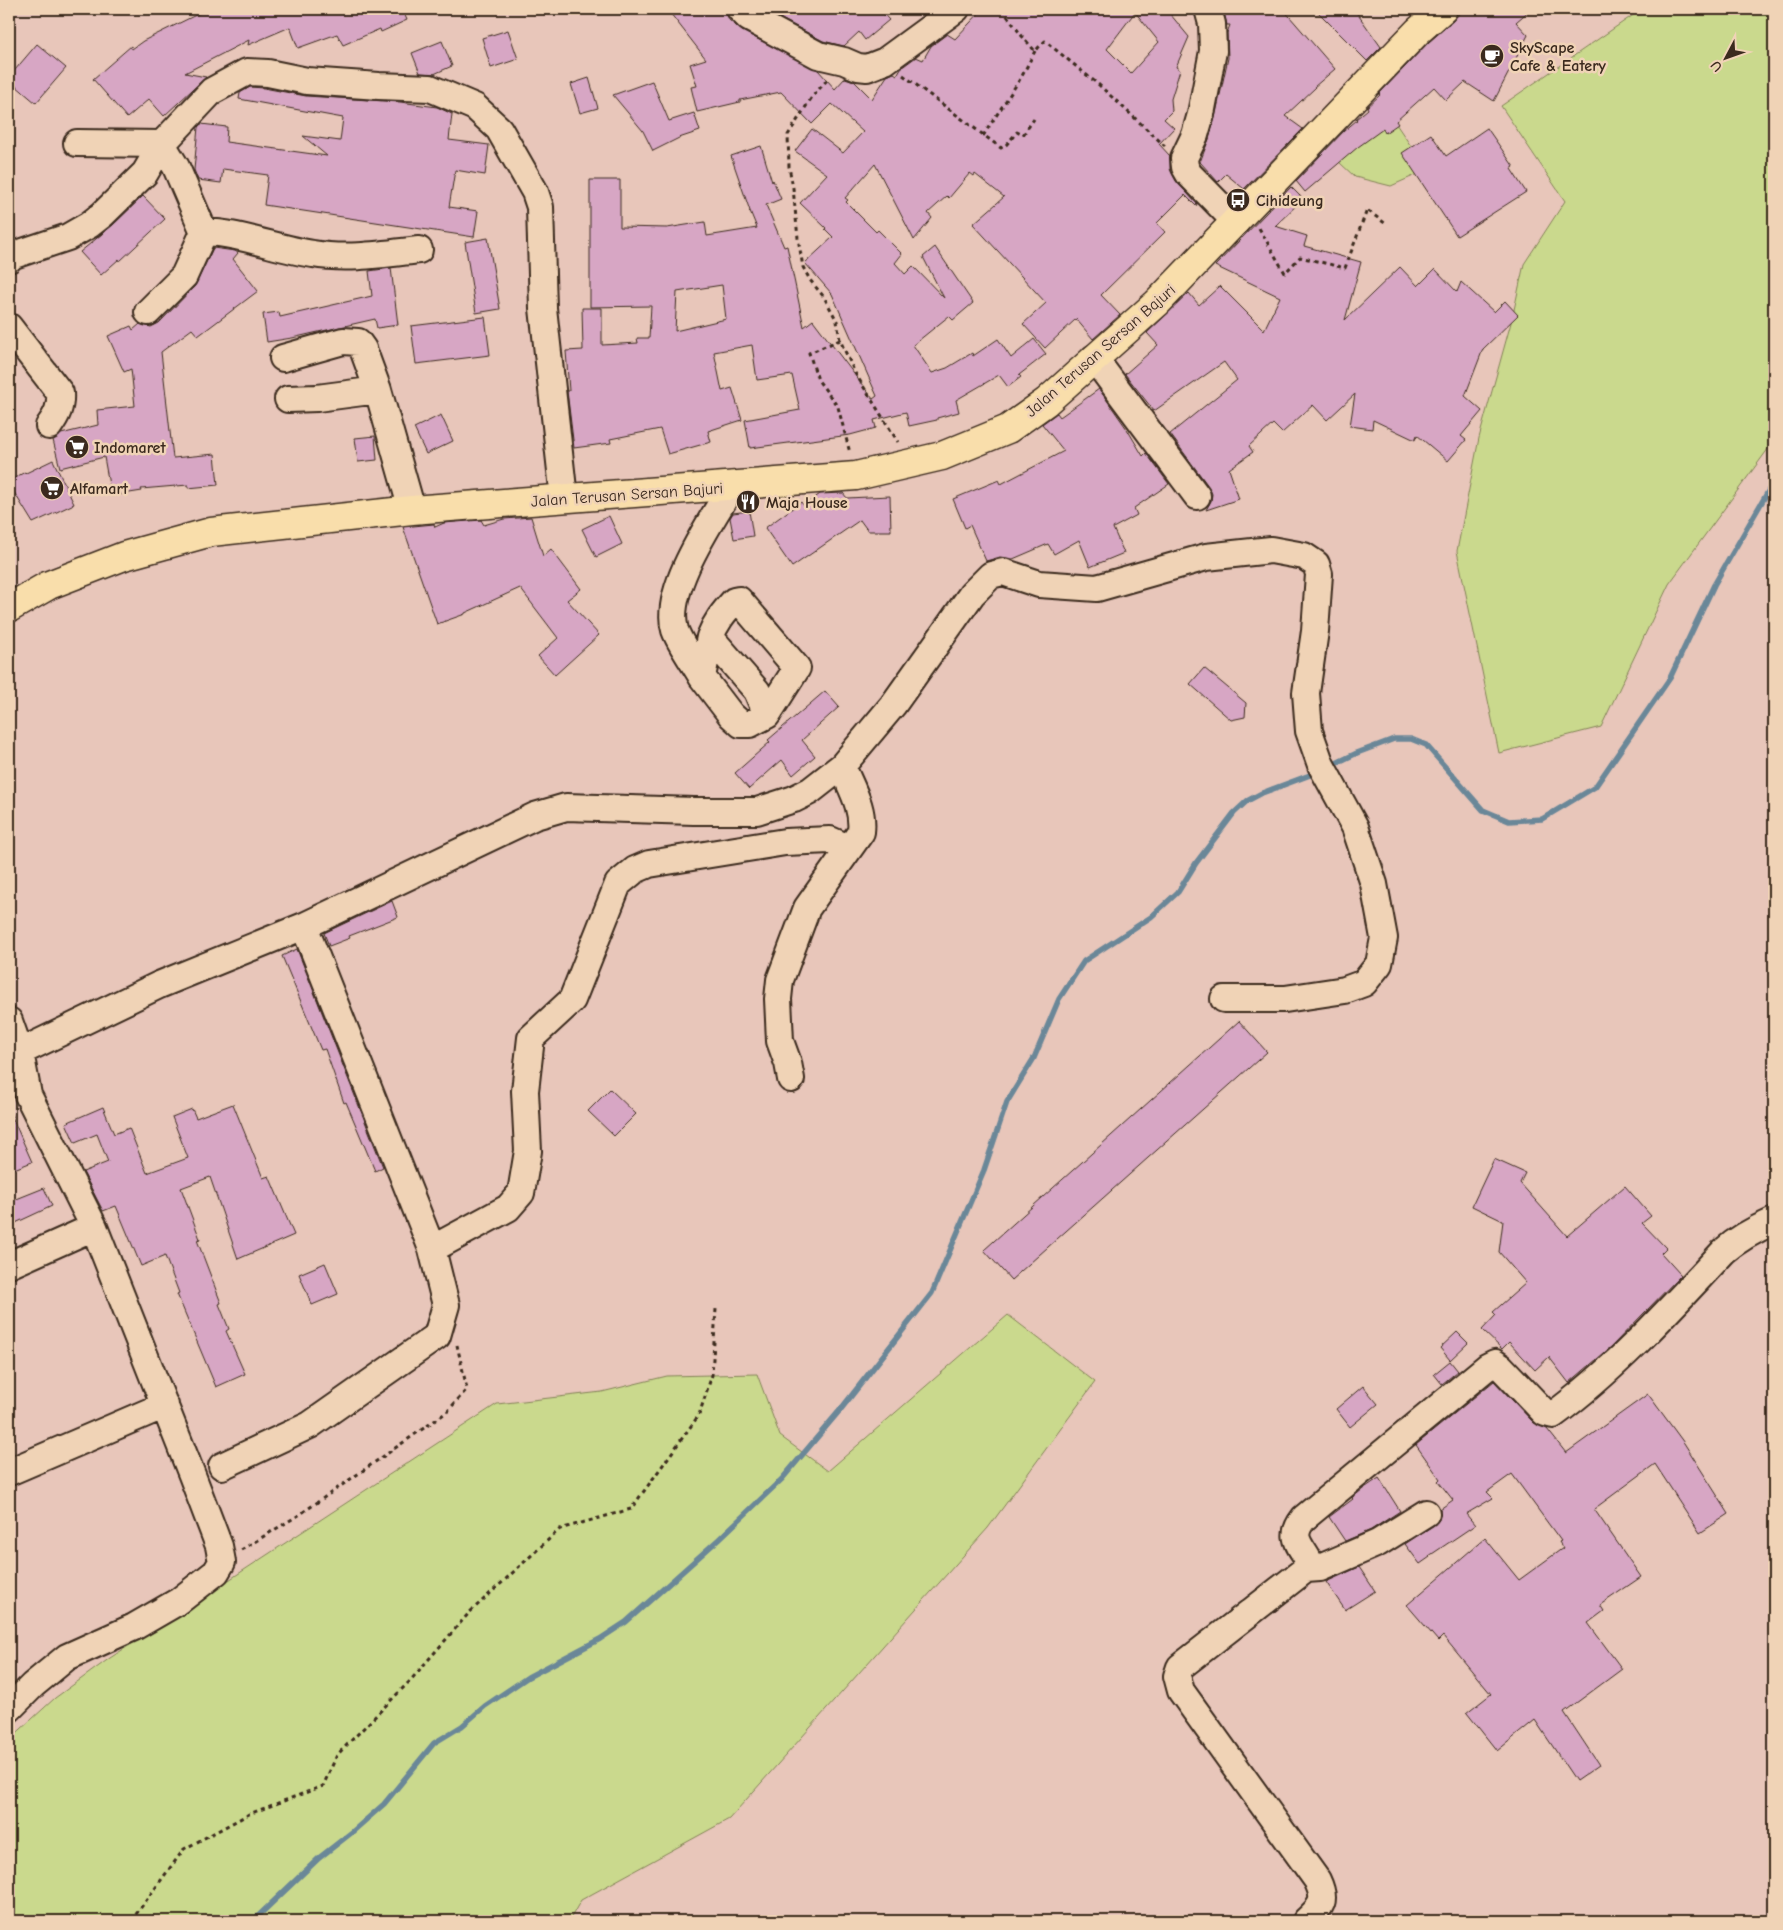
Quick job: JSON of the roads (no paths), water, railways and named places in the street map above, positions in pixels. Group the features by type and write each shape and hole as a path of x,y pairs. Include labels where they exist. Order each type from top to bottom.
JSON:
{"main road":[{"name":"Jalan Terusan Sersan Bajuri","path":"9,608 48,585 124,556 211,532 412,510 856,476 942,456 1008,429 1046,402 1157,303 1418,31 1443,9"}],"street":[{"path":"740,9 749,18 818,56 844,61 858,68 867,68 885,61 956,9"},
{"path":"1208,9 1212,24 1213,51 1201,114 1195,135 1184,158 1185,167 1189,174 1243,214"},
{"path":"9,259 11,256 68,236 89,225 145,173 162,144 212,91 247,72 268,73 307,81 430,88 475,107 498,130 535,192 540,207 543,308 564,498"},
{"path":"78,143 162,144"},
{"path":"148,312 184,276 204,232 176,168 162,144"},
{"path":"204,232 224,234 314,255 362,257 419,250"},
{"path":"9,327 60,393 57,415 49,426"},
{"path":"283,358 343,341 358,342 363,350 378,390 412,510"},
{"path":"1094,358 1197,496"},
{"path":"288,399 317,398 378,390"},
{"path":"702,677 710,637 716,622 734,601 738,600 797,668 767,715 750,724 740,724 702,677 676,631 674,611 682,577 691,556 732,486"},
{"path":"14,1054 159,985 304,926 535,816 566,807 758,811 794,799 810,791 842,766 893,705 972,594 991,575 1003,572 1039,584 1097,588 1206,557 1271,550 1304,556 1316,564 1319,574 1315,631 1306,693 1309,731 1321,765 1355,827 1374,884 1384,938 1379,964 1364,983 1345,990 1285,999 1224,999"},
{"path":"710,637 757,691 767,715"},
{"path":"791,1079 788,1063 780,1041 778,999 780,980 807,908 860,832 862,822 860,810 842,766"},
{"path":"432,1249 508,1208 521,1193 528,1152 525,1092 531,1038 572,1000 618,884 635,870 649,864 785,842 830,840 848,848"},
{"path":"222,1466 310,1425 437,1336 446,1305 432,1249 304,926"},
{"path":"9,1021 18,1087 94,1227 219,1546 222,1562 216,1572 179,1600 134,1627 68,1657 33,1685 9,1709"},
{"path":"1306,1570 1309,1561 1295,1536 1297,1527 1304,1518 1487,1367 1495,1363 1545,1414 1553,1415 1590,1387 1657,1322 1724,1250 1750,1232 1774,1221"},
{"path":"9,1265 94,1227"},
{"path":"9,1472 165,1405"},
{"path":"1306,1921 1321,1907 1323,1897 1317,1880 1181,1691 1177,1676 1178,1670 1306,1570 1320,1568 1378,1543 1426,1513"}],"waterway":[{"path":"1328,767 1357,753 1394,739 1411,739 1426,745 1483,810 1509,821 1542,819 1595,787 1670,678 1714,585 1774,481"},
{"path":"253,1921 319,1858 384,1804 434,1743 462,1726 485,1706 528,1677 600,1639 626,1622 719,1539 782,1479 841,1409 932,1293 984,1170 1007,1102 1034,1058 1059,999 1084,961 1151,917 1178,892 1196,863 1234,813 1247,801 1262,793 1318,772"}],"place":[{"name":"SkyScape Cafe & Eatery","path":"1492,56"},
{"name":"Cihideung","path":"1238,200"},
{"name":"Indomaret","path":"77,447"},
{"name":"Alfamart","path":"52,488"},
{"name":"Maja House","path":"748,502"}]}
